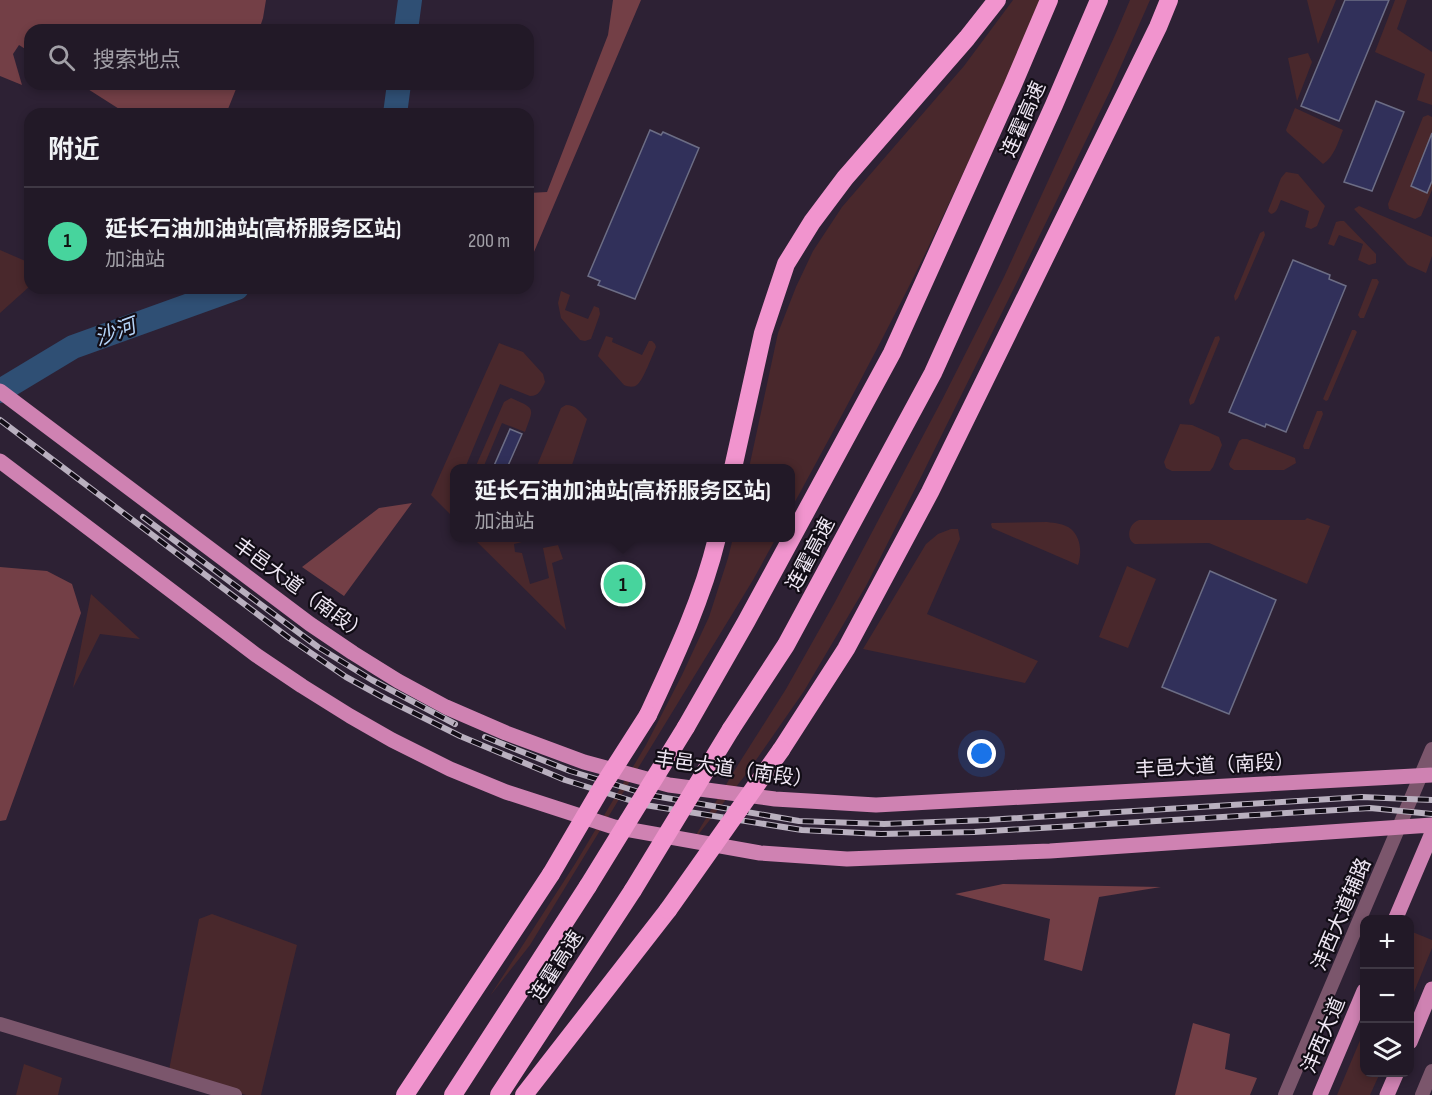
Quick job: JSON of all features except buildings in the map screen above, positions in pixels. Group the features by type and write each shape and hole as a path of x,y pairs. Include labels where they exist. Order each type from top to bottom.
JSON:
{"highway":[{"path":"734,464 763,333 786,264 812,222 845,178 968,38 997,0"},
{"name":"连霍高速","path":"795,531 892,352 1049,0"},
{"name":"连霍高速","path":"499,1095 633,890 731,729 786,645 933,373 1099,0"},
{"path":"524,1095 668,910 781,750 846,649 930,492 1153,38 1169,0"},
{"path":"405,1095 551,874 648,715 685,635 710,567 716,542"},
{"name":"连霍高速","path":"453,1095 588,886 686,727 789,542"}],"main road":[{"name":"丰邑大道（南段）","path":"0,391 310,624 398,681 446,707 506,733 584,762 669,785 775,799 876,805 1426,775"},
{"path":"0,461 265,661 392,740 450,769 506,792 614,828 760,853 847,859 1050,851 1432,825"},
{"path":"1397,915 1432,833"},
{"path":"1414,1032 1432,989"},
{"name":"沣西大道","path":"1320,1095 1360,1003"},
{"path":"1387,1095 1394,1077"}],"street":[{"name":"沣西大道辅路","path":"1285,1095 1399,827 1426,775 1432,749"},
{"path":"0,1024 235,1095"},
{"path":"1422,1095 1432,1071"}],"shaded area":[{"path":"0,0 266,0 261,24 24,24 24,48 19,45 13,54 22,85 0,76"},
{"path":"613,0 641,0 534,252 534,193 547,192 608,35"},
{"path":"1013,0 1042,0 928,248 795,502 795,464 750,464 778,333 813,251 842,207 964,66"},
{"path":"1130,0 1150,0 1110,91 866,586 804,691 747,773 690,845 786,689 942,400 1004,277"},
{"path":"1307,0 1336,0 1318,44"},
{"path":"1395,0 1407,0 1397,29 1432,52 1432,105 1417,100 1425,74 1375,52"},
{"path":"1308,53 1312,62 1297,101 1288,58"},
{"path":"89,90 236,90 228,108 118,108"},
{"path":"1295,108 1343,130 1333,153 1323,164 1286,130"},
{"path":"1428,115 1432,117 1432,190 1421,216 1415,219 1389,209 1388,204 1423,117"},
{"path":"1286,172 1298,174 1325,206 1317,226 1311,229 1305,227 1309,211 1281,200 1275,212 1271,214 1268,211 1281,178"},
{"path":"1359,206 1432,237 1432,256 1426,273 1408,265 1354,209"},
{"path":"1344,221 1376,254 1376,263 1369,265 1358,260 1363,244 1339,235 1334,246 1328,244 1336,222"},
{"path":"1264,231 1265,235 1235,301 1234,296 1260,233"},
{"path":"0,250 24,260 24,291 0,313"},
{"path":"1372,279 1377,279 1379,282 1364,318 1360,318 1358,315"},
{"path":"561,291 570,295 565,310 588,319 594,306 599,308 600,314 591,339 580,340 561,318 558,303"},
{"path":"1352,330 1357,332 1326,401 1323,399"},
{"path":"606,336 613,338 612,342 642,355 649,341 655,344 656,347 648,367 636,385 631,387 624,385 598,356"},
{"path":"1219,336 1220,339 1194,403 1190,405 1189,400 1215,337"},
{"path":"499,343 523,352 543,374 545,382 541,390 538,394 530,396 500,384 467,464 450,464 450,514 431,495"},
{"path":"511,398 529,407 531,413 525,432 502,423 485,464 477,464 504,402"},
{"path":"569,405 580,411 587,419 572,464 538,464 561,408"},
{"path":"1317,411 1322,411 1323,414 1309,449 1304,449 1303,446"},
{"path":"1180,424 1192,425 1219,437 1222,445 1210,471 1172,471 1166,468 1164,462"},
{"path":"1242,439 1295,458 1296,463 1284,470 1234,470 1229,464"},
{"path":"412,503 344,596 302,567 379,508"},
{"path":"1307,518 1330,526 1307,584 1209,543 1135,544 1129,535 1133,524 1139,520 1305,520"},
{"path":"1047,522 1066,526 1077,537 1080,546 1078,565 992,528 991,524 992,523"},
{"path":"958,529 960,539 927,614 1038,661 1025,683 863,649 926,544 938,534"},
{"path":"477,542 522,542 514,544 515,552 522,553 530,584 549,578 543,548 558,545 563,559 552,563 566,630"},
{"path":"732,542 774,542 753,580 530,945 490,996 575,864 646,745 709,617"},
{"path":"1127,566 1156,579 1128,648 1099,637"},
{"path":"0,567 47,571 72,584 81,613 6,820 0,821"},
{"path":"91,594 140,639 100,634 73,688"},
{"path":"1003,884 1161,887 1099,897 1082,971 1044,960 1050,919 955,894"},
{"path":"212,914 297,945 261,1095 246,1095 169,1070 199,919"},
{"path":"1414,933 1432,940 1432,948 1414,992"},
{"path":"1193,1023 1230,1034 1225,1069 1257,1078 1250,1095 1175,1095"},
{"path":"1360,1040 1360,1077 1378,1077 1370,1095 1337,1095"},
{"path":"24,1064 62,1078 58,1095 16,1095"}],"waterway":[{"name":"沙河","path":"407,24 410,0"},
{"name":"沙河","path":"396,108 398,90"},
{"name":"沙河","path":"0,391 73,347 220,294"}],"railway":[{"path":"0,420 289,638 346,677 460,736 565,780 645,805 802,830 881,834 974,832 1370,808 1432,814"},
{"path":"143,517 318,647 372,680 455,724"},
{"path":"485,737 570,771 649,795 799,821 884,824 987,820 1362,797 1432,800"}],"place":[{"name":"延长石油加油站(高桥服务区站)","path":"623,584"}]}
